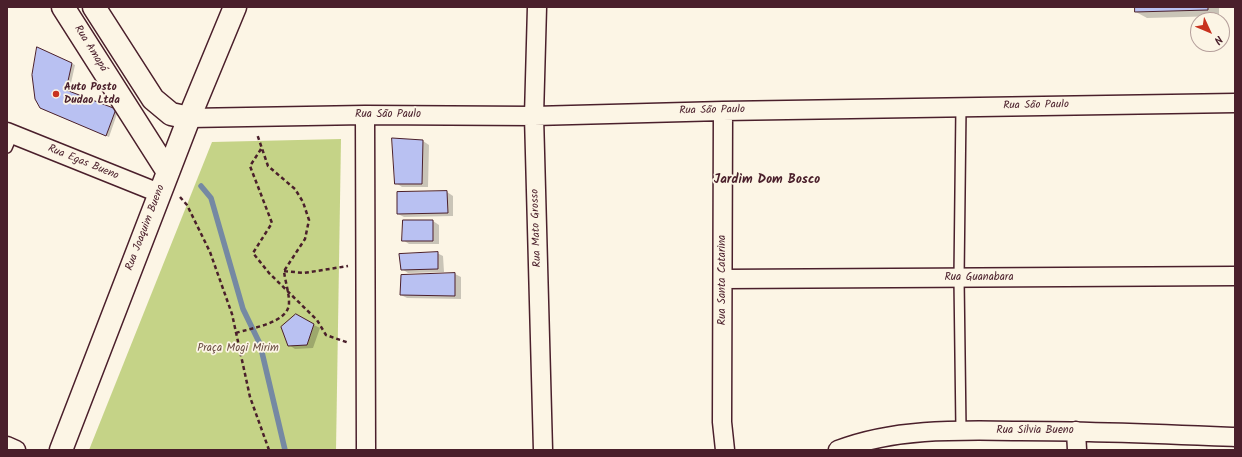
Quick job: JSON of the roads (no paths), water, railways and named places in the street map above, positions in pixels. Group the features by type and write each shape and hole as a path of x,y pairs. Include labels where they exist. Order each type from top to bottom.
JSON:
{"street":[{"name":"Rua Amapá","path":"63,7 164,182"},
{"path":"94,7 153,99 170,114 189,118"},
{"name":"Rua Joaquim Bueno","path":"61,450 189,118 235,7"},
{"name":"Rua Mato Grosso","path":"536,7 534,116 543,450"},
{"name":"Rua São Paulo","path":"189,118 365,114 534,116 723,111 1235,103"},
{"name":"Rua Santa Catarina","path":"723,111 724,279 722,422 725,450"},
{"path":"365,114 366,450"},
{"name":"Rua Egas Bueno","path":"9,138 164,182"},
{"name":"Rua Guanabara","path":"724,279 1235,276"},
{"name":"Rua Silvia Bueno","path":"838,450 858,442 901,442 961,430 1076,431 1235,437"},
{"path":"1076,431 1077,450"},
{"path":"7,446 16,450"}],"lane":[{"path":"961,107 959,278 961,430"}],"waterway":[{"path":"201,186 211,198 243,309 260,344 285,450"}],"place":[{"name":"Auto Posto Dudao Ltda","path":"56,94"}],"district":[{"name":"Jardim Dom Bosco","path":"767,181"}],"park label":[{"name":"Praça Mogi Mirim","path":"238,349"}]}
